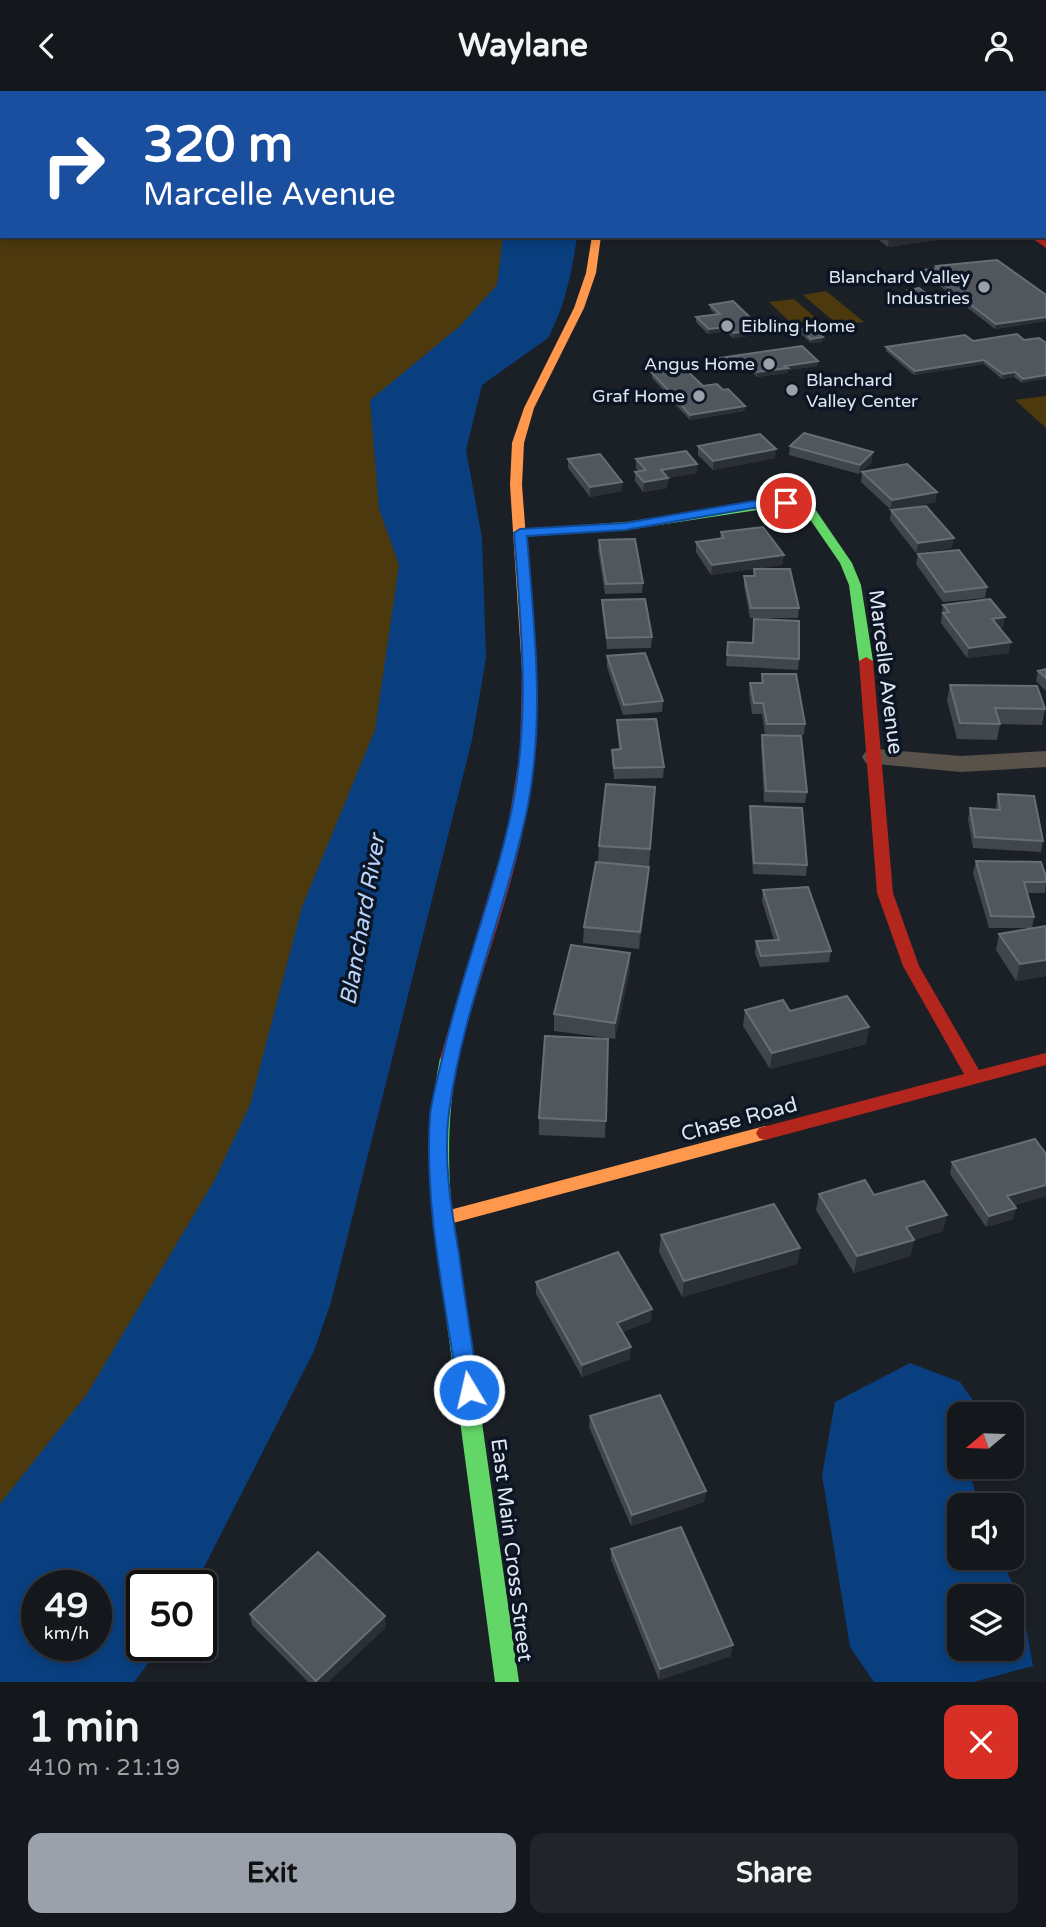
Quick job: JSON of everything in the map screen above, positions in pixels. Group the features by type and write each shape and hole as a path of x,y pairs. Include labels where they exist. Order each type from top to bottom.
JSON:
{"main road":[{"name":"East Main Cross Street","path":"507,1682 484,1485 442,1219 437,1149 445,1080 505,865 520,804 527,759 529,647 517,463 523,424 581,302 591,273 597,238"},
{"name":"Marcelle Avenue","path":"520,533 625,526 778,503 811,512 840,554 855,585 867,665 885,893 891,927 915,979 975,1078"},
{"name":"Chase Road","path":"442,1219 1046,1059"}],"street":[{"path":"876,757 963,765 1046,759"}],"shaded area":[{"path":"0,238 529,238 422,401 330,1100 46,1570 21,1570 21,1623 0,1673"},
{"path":"826,291 864,322 839,326 803,295"},
{"path":"794,299 818,320 792,324 769,302"},
{"path":"1046,396 1046,428 1015,400"}],"water":[{"name":"Blanchard River","path":"503,238 577,238 567,288 548,338 482,385 466,450 482,538 486,658 472,740 331,1302 314,1351 203,1570 126,1570 126,1661 150,1661 134,1682 0,1682 0,1504 87,1394 214,1181 250,1105 302,907 375,730 399,565 379,509 370,400 460,326 497,285"},
{"path":"910,1363 960,1382 974,1402 947,1402 947,1479 971,1479 976,1493 947,1493 947,1570 1006,1570 1013,1584 947,1584 947,1661 1024,1661 1024,1616 1033,1666 973,1682 874,1682 850,1647 822,1475 835,1402"}],"building":[{"name":"Blanchard Valley Industries","path":"997,260 1046,295 1046,317 996,324 925,270 938,268 936,266"},
{"path":"919,288 933,299 922,300 908,290"},
{"name":"Eibling Home","path":"733,301 762,329 734,333 727,327 709,329 696,317 720,314 710,305"},
{"path":"812,327 823,337 811,339 801,329"},
{"path":"1017,334 1024,340 1039,338 1046,343 1046,375 1023,379 1015,372 1003,374 984,360 915,371 886,347 965,335 973,341"},
{"name":"Angus Home","path":"802,346 818,361 757,372 749,365 729,368 720,358"},
{"name":"Graf Home","path":"685,369 703,386 717,384 723,390 728,389 745,406 690,415 674,397 682,396 678,392 671,393 652,373"},
{"path":"804,433 873,452 860,465 790,446"},
{"path":"760,434 776,449 713,461 698,446"},
{"path":"686,451 697,464 661,470 668,478 644,482 635,472 646,470 636,459"},
{"path":"600,454 622,482 590,487 568,459"},
{"path":"907,464 937,492 892,500 862,472"},
{"path":"926,506 954,538 918,543 891,510"},
{"path":"763,527 784,555 712,565 696,542 724,538 721,532"},
{"path":"635,539 643,583 606,584 599,540"},
{"path":"959,550 987,587 945,592 918,554"},
{"path":"754,569 790,569 799,608 751,608 744,576 755,576"},
{"path":"645,599 652,637 607,638 602,600"},
{"path":"990,599 1005,617 992,619 1011,642 969,648 943,613 949,612 943,605"},
{"path":"754,619 799,621 799,659 727,655 728,642 753,643"},
{"path":"645,653 663,701 624,705 607,656"},
{"path":"1046,669 1046,678 1038,671"},
{"path":"762,674 796,674 805,724 767,724 763,703 754,703 750,683 763,683"},
{"path":"950,685 1037,686 1045,709 995,708 1000,724 960,723"},
{"path":"656,719 664,767 614,768 612,750 621,749 617,720"},
{"path":"762,735 801,736 807,792 766,791"},
{"path":"606,784 655,787 650,849 599,846"},
{"path":"998,794 1034,796 1043,841 975,837 970,808 1000,810"},
{"path":"750,806 802,808 807,865 754,863"},
{"path":"976,861 1041,862 1046,882 1024,882 1034,917 991,916"},
{"path":"596,862 649,867 640,932 584,927"},
{"path":"808,887 831,951 761,956 756,941 779,940 763,890"},
{"path":"1046,926 1046,960 1020,964 999,934"},
{"path":"571,945 630,953 615,1023 554,1014"},
{"path":"847,996 869,1027 772,1053 745,1010 783,1000 790,1011"},
{"path":"545,1036 608,1039 606,1121 539,1118"},
{"path":"1035,1139 1046,1154 1046,1185 1007,1196 1016,1208 989,1216 952,1162"},
{"path":"865,1180 874,1195 924,1181 947,1215 906,1227 914,1240 857,1256 819,1194"},
{"path":"774,1204 800,1248 684,1281 661,1235"},
{"path":"618,1252 652,1309 617,1323 631,1347 582,1365 536,1282"},
{"path":"660,1395 706,1491 632,1515 590,1416"},
{"path":"681,1527 733,1645 660,1669 611,1549"},
{"path":"318,1552 385,1616 316,1681 250,1614"}],"traffic: fast":[{"path":"521,533 626,526 778,503 811,512 846,563 855,585 866,661"},
{"path":"449,1058 439,1135 442,1212 507,1682"}],"traffic: slow":[{"path":"529,671 516,485 518,443 529,408 579,308 591,273 597,238"},
{"path":"442,1219 765,1133"}],"traffic: jam":[{"path":"1036,238 1046,245"},
{"path":"866,661 885,893 911,966 975,1078"},
{"path":"449,1058 515,832 527,751 529,671"},
{"path":"765,1133 1046,1059"}],"place":[{"name":"Blanchard Valley Industries","path":"984,287"},
{"name":"Eibling Home","path":"727,326"},
{"name":"Angus Home","path":"769,364"},
{"name":"Blanchard Valley Center","path":"792,390"},
{"name":"Graf Home","path":"699,396"}],"route":[{"path":"469,1390 438,1185 439,1114 457,1033 505,865 520,804 527,759 529,647 520,533 625,526 753,505 786,503"}]}
